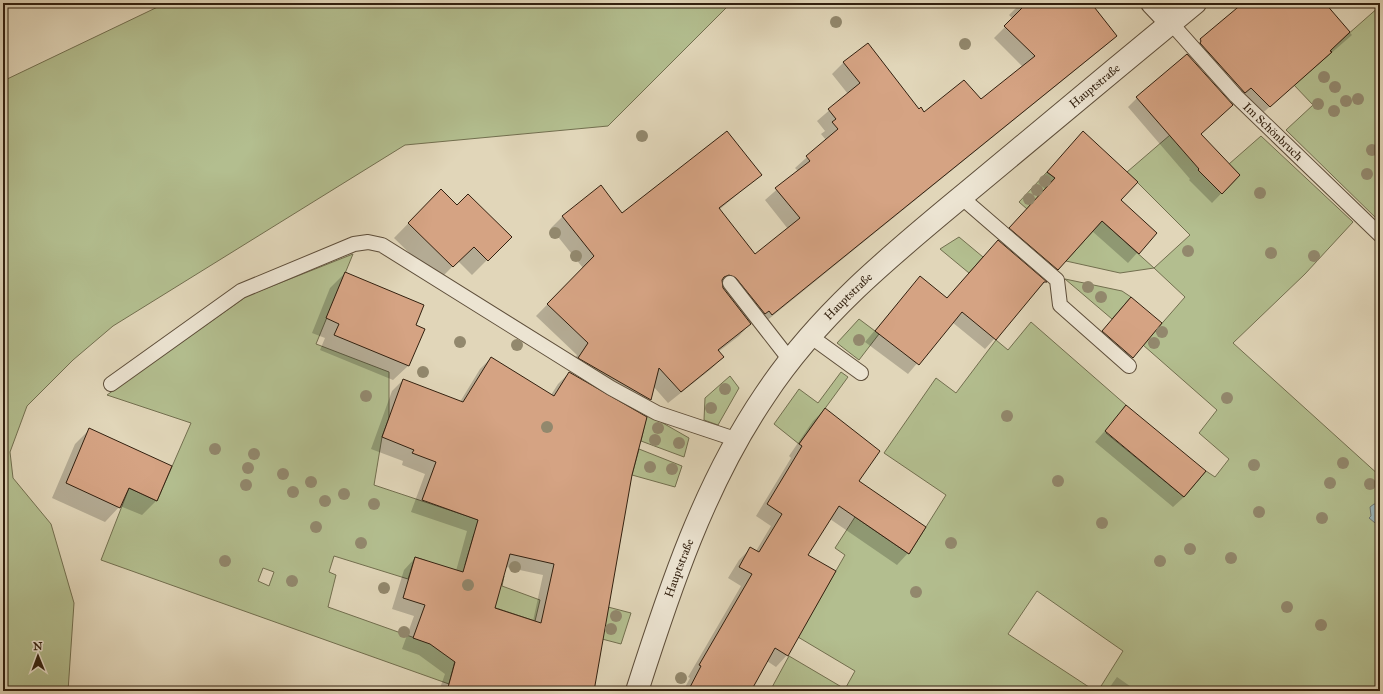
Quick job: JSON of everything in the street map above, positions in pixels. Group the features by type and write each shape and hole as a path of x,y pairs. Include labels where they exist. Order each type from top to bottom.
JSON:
{"street":[{"path":"1152,3 1170,23"},
{"name":"Hauptstraße","path":"637,691 686,548 707,498 764,395 790,360 847,296 961,197 1195,3"}],"lane":[{"name":"Im Schönbruch","path":"1170,23 1236,96 1380,235"},
{"path":"961,197 1057,280 1060,305 1129,366"},
{"path":"111,384 241,291 354,244 368,242 382,246 611,388 656,413 738,440"},
{"path":"730,283 790,360"},
{"path":"810,336 861,372"}],"green space":[{"path":"166,3 731,3 608,126 405,145 113,326 73,360 27,406 10,452 13,478 51,524 74,603 68,691 3,691 3,81"},
{"path":"1380,6 1380,222 1286,130 1313,105 1294,85 1332,52 1330,50"},
{"path":"1170,135 1206,161 1198,170 1222,194 1240,175 1229,164 1261,136 1353,222 1305,274 1233,343 1380,476 1380,691 1098,691 1123,651 1037,591 1008,634 1095,691 770,691 789,656 845,689 855,671 798,637 845,555 835,548 855,517 909,554 946,495 884,453 936,378 956,393 996,340 1008,350 1031,322 1126,405 1106,433 1184,497 1206,471 1215,477 1229,459 1199,433 1217,410 1143,345 1185,297 1154,268 1190,235 1127,172"},
{"path":"1047,172 1055,178 1027,209 1019,202"},
{"path":"1102,221 1154,268 1120,273 1066,261"},
{"path":"959,237 983,257 969,273 940,249"},
{"path":"353,254 316,344 389,372 389,418 382,437 374,485 479,520 513,545 474,534 465,565 504,576 502,586 540,600 535,621 421,583 427,561 415,557 408,579 334,556 329,572 336,575 328,607 457,653 449,684 101,560 129,488 157,501 191,423 107,395 247,296","holes":["263,568 274,572 269,586 258,581"]},
{"path":"1065,279 1122,291 1131,297 1112,319"},
{"path":"859,319 879,334 859,360 837,343"},
{"path":"841,372 848,377 799,444 774,424 799,389 818,403"},
{"path":"730,376 739,388 718,425 704,420 705,398"},
{"path":"647,414 689,438 684,457 641,441"},
{"path":"639,449 682,466 675,487 632,475"},
{"path":"608,607 631,613 621,644 602,639"}],"water":[{"path":"1374,504 1380,505 1380,527 1369,518 1371,516 1370,507"}],"building":[{"path":"1027,3 1091,3 1117,36 772,315 769,311 765,314 736,278 729,275 724,277 722,280 723,288 751,324 718,350 724,357 681,392 659,368 651,400 578,358 588,343 547,304 594,256 562,216 601,185 622,213 727,131 762,175 719,208 755,254 800,218 775,188 810,161 806,156 838,129 832,122 836,119 828,109 860,83 843,62 868,43 919,109 921,107 924,112 964,80 981,99 1035,56 1004,26"},
{"path":"1243,3 1325,3 1350,32 1330,51 1332,52 1270,107 1251,88 1245,93 1200,43 1200,39"},
{"path":"1187,54 1233,105 1201,134 1240,175 1222,194 1198,170 1199,169 1136,97"},
{"path":"1083,131 1138,182 1121,200 1157,233 1139,254 1102,221 1058,270 1009,228 1055,178 1047,172"},
{"path":"441,189 457,205 468,194 512,237 488,261 474,247 453,267 408,223"},
{"path":"998,240 1047,282 1044,282 996,340 962,312 919,365 875,331 920,276 947,298"},
{"path":"345,272 424,305 416,325 425,329 409,366 334,335 339,324 326,318"},
{"path":"1131,297 1162,323 1133,358 1102,331"},
{"path":"491,357 554,396 569,372 647,417 632,475 594,691 447,691 455,662 430,644 413,638 425,605 403,598 415,557 463,572 478,520 422,500 436,462 412,453 414,450 382,437 403,379 463,402","holes":["510,554 554,564 541,623 495,608"]},
{"path":"1126,405 1206,471 1184,497 1105,431"},
{"path":"825,408 880,451 859,481 926,527 909,554 839,506 808,555 836,571 788,656 775,648 751,691 688,691 701,666 699,665 752,574 739,567 750,547 759,552 782,514 767,504 802,446 799,444"},
{"path":"89,428 172,466 157,501 129,488 120,508 66,483"}]}
